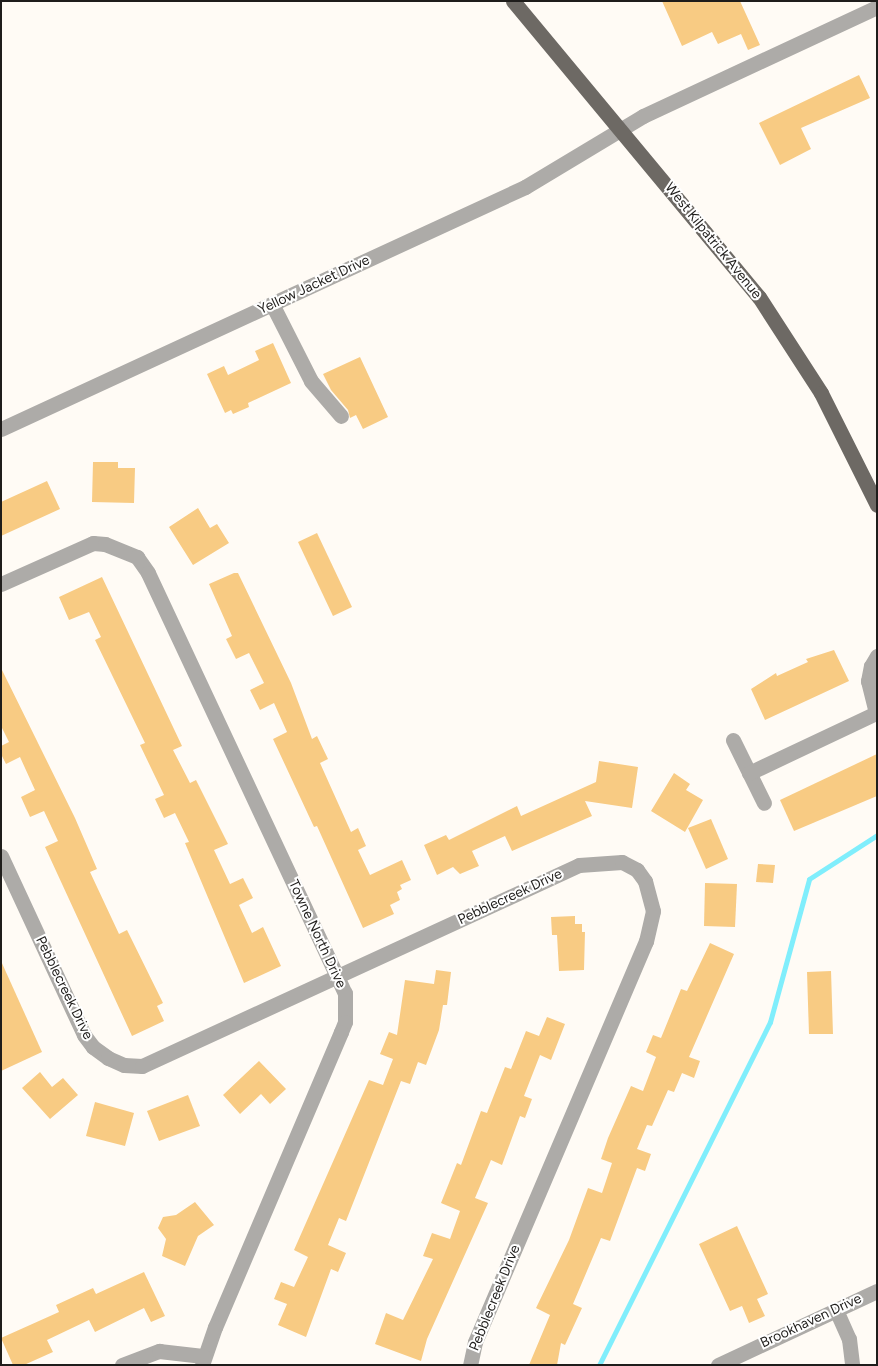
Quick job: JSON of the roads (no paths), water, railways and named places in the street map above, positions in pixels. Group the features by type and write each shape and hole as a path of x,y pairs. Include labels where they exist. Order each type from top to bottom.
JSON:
{"main road":[{"name":"West Kilpatrick Avenue","path":"513,1 714,240 794,347 826,401 877,505"}],"street":[{"name":"Yellow Jacket Drive","path":"1,429 525,187 643,116 877,7"},
{"path":"272,304 312,381 341,416"},
{"name":"Towne North Drive","path":"1,584 93,543 121,549 137,557 148,573 345,993 345,1022 203,1360"},
{"path":"749,773 876,713 868,681 871,666 877,656"},
{"path":"733,740 764,803"},
{"name":"Pebblecreek Drive","path":"2,860 84,1035 93,1048 124,1065 142,1066 158,1061 579,865 622,862 636,870 649,892 653,912 646,941 475,1342 470,1365"},
{"name":"Brookhaven Drive","path":"718,1365 877,1291"},
{"path":"836,1310 849,1339 852,1365"},
{"path":"122,1365 159,1352 203,1360"}],"waterway":[{"path":"599,1365 770,1022 809,879 877,835"}]}
